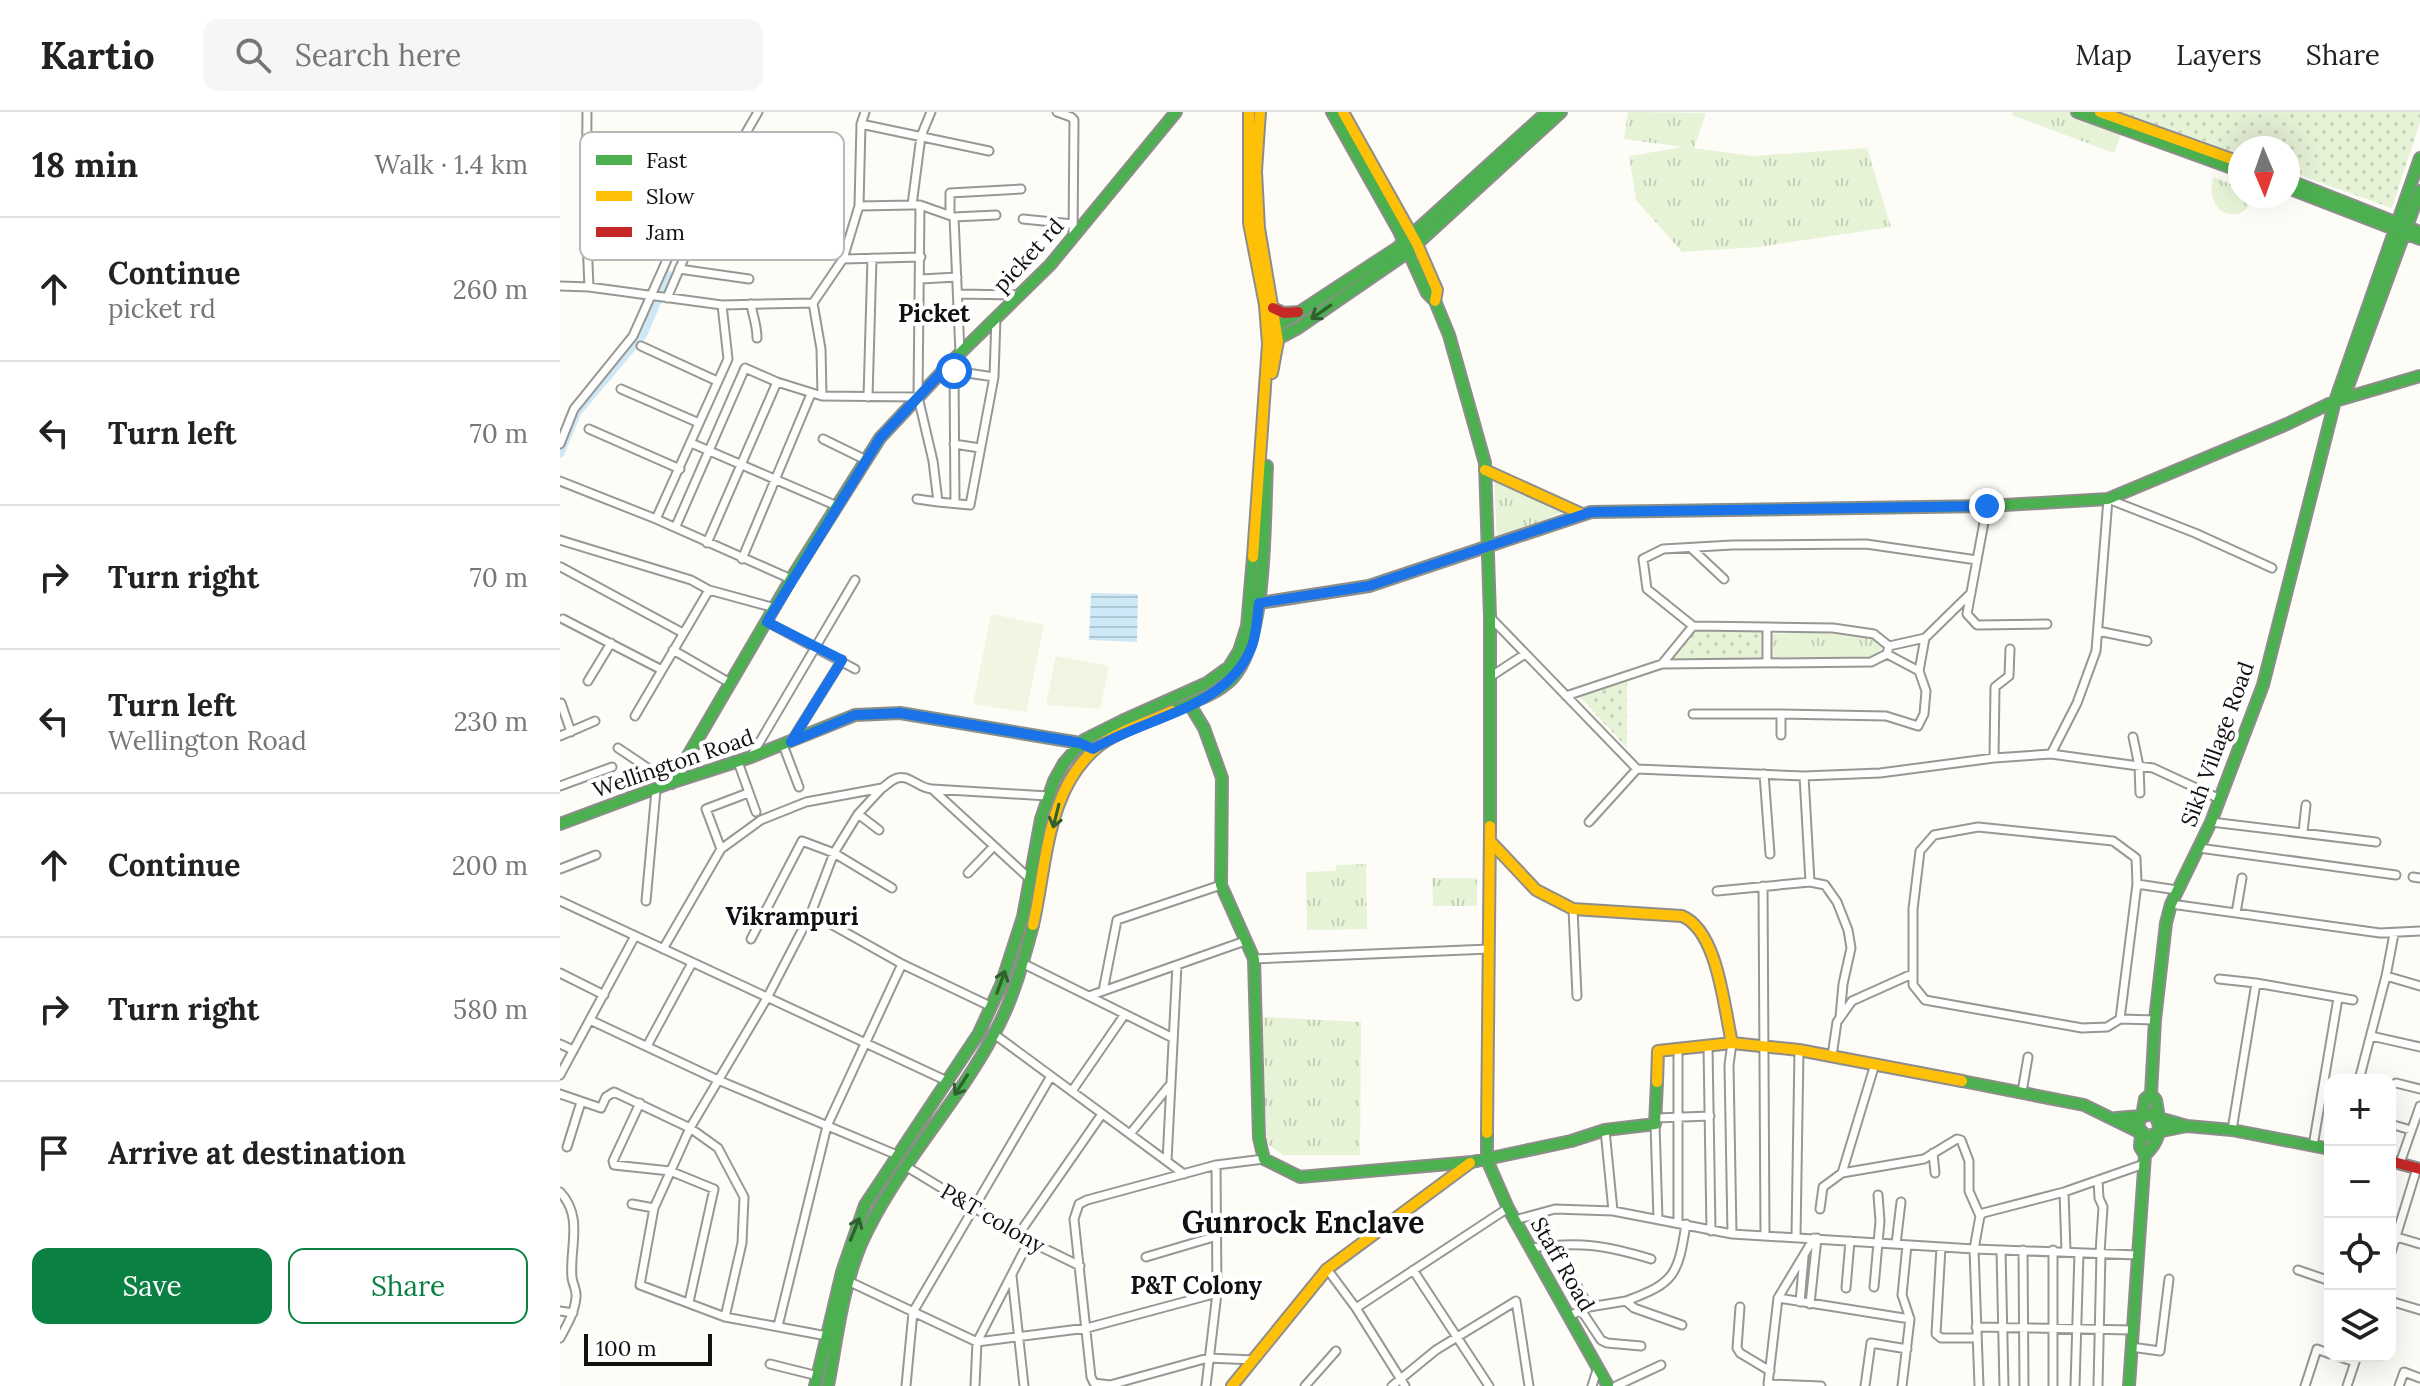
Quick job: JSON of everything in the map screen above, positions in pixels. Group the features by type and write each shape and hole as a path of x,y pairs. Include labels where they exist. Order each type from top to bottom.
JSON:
{"main road":[{"name":"picket rd","path":"671,783 791,579 880,438 1050,265 1176,112"},
{"path":"817,1381 839,1278 853,1231 865,1205 979,1033 992,1007 1017,935 1041,810 1061,770 1080,743 1131,715 1208,683 1222,674 1231,665 1247,628 1272,337 1249,223 1249,112"},
{"path":"828,1386 848,1281 868,1228 994,1034 1022,963 1042,887 1056,810 1077,767 1093,749 1116,736 1217,691 1233,678 1254,638 1259,603 1273,308 1259,228 1256,171 1260,112"},
{"path":"1332,112 1410,243"},
{"path":"1343,112 1410,243 1427,293 1435,301 1449,335 1485,470 1490,617 1487,1160"},
{"path":"1272,337 1298,312 1410,243 1547,112"},
{"path":"1272,337 1410,243 1561,112"},
{"path":"2077,112 2228,167"},
{"path":"2100,112 2228,158"},
{"path":"2401,228 2420,158"},
{"path":"2300,185 2420,239"},
{"name":"Sikh Village Road","path":"2151,1094 2155,1020 2171,904 2211,822 2263,685 2338,403 2401,228 2420,191"},
{"path":"2300,192 2420,232"},
{"path":"1273,308 1284,313 1298,312"},
{"path":"1259,603 1369,586 1487,544 1591,512 1987,506 2108,499 2338,403 2420,376"},
{"path":"1485,470 1582,514"},
{"path":"1190,705 1204,728 1222,778 1221,885 1254,959 1259,1138 1264,1159 1300,1177 1487,1160 1605,1130 1656,1121 1658,1051 1732,1043 1799,1050 2084,1105 2150,1137 2187,1126"},
{"name":"Wellington Road","path":"560,824 738,762 855,715 900,713 1080,743 1093,749"},
{"path":"1490,841 1536,890 1573,909 1682,916 1693,921 1700,928 1710,955 1732,1043"},
{"path":"2129,1386 2145,1159 2137,1126 2145,1099 2151,1094 2156,1100 2161,1125 2152,1150 2145,1159"},
{"path":"2116,1118 2153,1114 2187,1126 2232,1130 2324,1148"},
{"name":"Staff Road","path":"1487,1160 1508,1208 1531,1248 1580,1311 1598,1367 1608,1386"},
{"path":"1232,1386 1327,1269 1472,1162"},
{"path":"2396,1162 2419,1168"}],"street":[{"path":"746,132 758,112"},
{"path":"844,256 859,206 861,124 865,112"},
{"path":"931,112 921,136 916,205 921,257 918,397 933,461 938,502"},
{"path":"1057,112 1074,120 1073,237"},
{"path":"861,124 989,151"},
{"path":"955,503 958,294 950,193 1021,189"},
{"path":"859,206 916,205 952,216 996,215"},
{"path":"1023,219 1073,224"},
{"path":"844,259 921,257"},
{"path":"868,397 872,258"},
{"path":"588,260 589,287"},
{"path":"658,297 672,260"},
{"path":"560,444 574,409 633,336 683,260"},
{"path":"822,396 821,349 813,303 842,260"},
{"path":"679,269 749,279"},
{"path":"921,279 957,277"},
{"path":"560,286 722,305 813,303"},
{"path":"958,294 1019,295"},
{"path":"751,304 757,322 757,338"},
{"path":"656,519 728,359 722,305"},
{"path":"917,499 970,505 994,377 996,317"},
{"path":"641,346 717,381"},
{"path":"955,361 994,377"},
{"path":"676,526 745,368 822,396 918,397"},
{"path":"707,543 777,382"},
{"path":"621,389 699,423"},
{"path":"742,559 811,394"},
{"path":"589,429 680,469"},
{"path":"823,439 866,460"},
{"path":"691,443 837,506"},
{"path":"954,444 980,448"},
{"path":"560,481 676,526 707,543 791,579"},
{"path":"2051,754 2077,703 2096,651 2108,499 2272,568"},
{"path":"1987,506 1967,614 1977,625 2047,624"},
{"path":"560,540 691,580 709,590 775,608"},
{"path":"1919,671 1888,650 1874,634 1833,628 1693,626 1647,589 1643,559 1663,549 1866,544 1977,560"},
{"path":"1691,548 1724,579"},
{"path":"561,567 683,633"},
{"path":"751,757 855,580"},
{"path":"635,716 709,590"},
{"path":"1566,696 1662,664 1871,662 1888,650 1925,638 1971,593"},
{"path":"1490,617 1637,769 1804,776 1880,773 2051,754 2153,768 2220,799"},
{"path":"563,619 662,670"},
{"path":"767,622 855,669"},
{"path":"1662,664 1693,626"},
{"path":"1767,627 1767,663"},
{"path":"2098,631 2147,641"},
{"path":"1693,714 1886,716 1918,726 1924,714 1926,691 1919,671 1925,638"},
{"path":"588,681 611,643"},
{"path":"1994,758 1995,687 2009,676 2010,649"},
{"path":"673,650 730,683"},
{"path":"1490,677 1525,654"},
{"path":"799,787 787,743 842,660"},
{"path":"561,703 571,732"},
{"path":"1781,714 1781,735"},
{"path":"560,736 595,721"},
{"path":"2133,737 2140,793"},
{"path":"618,748 671,783"},
{"path":"738,762 756,812"},
{"path":"560,786 612,767"},
{"path":"1589,822 1637,769"},
{"path":"1764,774 1770,854"},
{"path":"1804,776 1810,882"},
{"path":"827,1336 725,1317 640,1285 654,1208 690,1128 767,998 811,913 834,853 858,814 882,788 897,777 905,777 922,789 1047,796"},
{"path":"663,949 721,849 761,820 806,802 882,788"},
{"path":"932,789 1030,879"},
{"path":"646,901 656,790"},
{"path":"721,849 706,809 748,793"},
{"path":"2303,832 2306,805"},
{"path":"858,814 879,830"},
{"path":"2211,822 2376,842"},
{"path":"2120,1019 2137,884 2136,858 2113,841 1978,827 1934,835 1920,851 1913,909 1913,985 1925,1000 2082,1028 2107,1027 2120,1019 2155,1020"},
{"path":"751,939 802,841 834,853 892,888"},
{"path":"968,873 994,846"},
{"path":"2199,848 2396,875"},
{"path":"560,869 596,855"},
{"path":"2236,913 2242,878"},
{"path":"1717,891 1810,882 1825,885 1837,902 1851,948 1840,1017"},
{"path":"2137,884 2177,890"},
{"path":"1103,991 1117,920 1221,885"},
{"path":"1763,886 1765,1236"},
{"path":"560,901 947,1081"},
{"path":"2171,904 2394,934 2420,931"},
{"path":"1573,909 1577,996"},
{"path":"811,913 902,964 992,1007"},
{"path":"2361,1074 2394,934"},
{"path":"560,1075 635,936"},
{"path":"1089,996 1245,941"},
{"path":"1254,959 1489,949"},
{"path":"647,1046 692,963"},
{"path":"1022,963 1173,1038"},
{"path":"778,1326 827,1126 902,964"},
{"path":"1167,1161 1177,965"},
{"path":"560,973 604,995"},
{"path":"1832,1056 1837,1022 1852,1001 1912,974"},
{"path":"2386,976 2420,986"},
{"path":"2219,979 2353,1000"},
{"path":"2232,1130 2256,983"},
{"path":"2313,1146 2338,998"},
{"path":"1072,1091 1125,1014"},
{"path":"590,1020 718,1080 897,1155"},
{"path":"994,1034 1184,1174"},
{"path":"2371,1036 2420,1047"},
{"path":"1732,1043 1729,1065 1732,1234"},
{"path":"560,1044 573,1050"},
{"path":"1708,1046 1711,1231"},
{"path":"1580,1311 1626,1301 1665,1283 1675,1271 1682,1223 1678,1049"},
{"path":"1796,1236 1799,1050"},
{"path":"2022,1092 2028,1057"},
{"path":"1842,1173 1875,1064"},
{"path":"906,1386 913,1312 1051,1076"},
{"path":"2396,1083 2420,1089"},
{"path":"1130,1134 1171,1085"},
{"path":"560,1094 601,1108 606,1097 614,1092 690,1128 718,1148 744,1197 742,1243 725,1317"},
{"path":"567,1147 581,1102"},
{"path":"640,1103 613,1161 614,1165 670,1171 714,1189 689,1302"},
{"path":"2396,1160 2420,1106"},
{"path":"1018,1235 1102,1114"},
{"path":"1658,1219 1656,1121 1710,1116"},
{"path":"2396,1126 2411,1130"},
{"path":"1605,1130 1613,1211"},
{"path":"1820,1209 1823,1187 1842,1173 1924,1159 1957,1139 1961,1140 1969,1161 1969,1191 1980,1216 1974,1249 1979,1386"},
{"path":"1933,1153 1935,1173"},
{"path":"1254,1360 1208,1358 1101,1386 1094,1383 1074,1219 1079,1204 1087,1200 1216,1165 1264,1159"},
{"path":"1980,1216 2064,1192 2145,1159"},
{"path":"1206,1386 1217,1293 1216,1165"},
{"name":"P&T colony","path":"907,1167 1018,1235 1080,1266"},
{"path":"2396,1228 2419,1168"},
{"path":"2098,1180 2103,1207 2098,1386"},
{"path":"560,1192 570,1203 574,1222 572,1280 577,1294 573,1313 560,1338"},
{"path":"2064,1192 2066,1251"},
{"path":"1874,1287 1880,1221 1878,1195"},
{"path":"1896,1244 1901,1202"},
{"path":"632,1204 654,1208"},
{"path":"1356,1308 1508,1208"},
{"path":"1515,1220 1555,1209 1613,1211 1732,1234 1974,1249 2138,1255"},
{"path":"1146,1257 1217,1236"},
{"path":"2396,1237 2420,1244"},
{"path":"1815,1238 1778,1298 1768,1385 1821,1386"},
{"path":"1810,1304 1815,1238"},
{"path":"975,1386 977,1342 1029,1241"},
{"path":"1846,1288 1850,1241"},
{"path":"1531,1248 1565,1243 1608,1246 1651,1259"},
{"path":"1902,1386 1910,1319 1902,1295 1907,1245"},
{"path":"1941,1247 1936,1334 1941,1338 1977,1338"},
{"path":"2001,1250 2004,1386"},
{"path":"2023,1250 2024,1386"},
{"path":"2053,1250 2053,1386"},
{"path":"2075,1386 2079,1253"},
{"path":"1800,1302 1804,1256"},
{"path":"1327,1269 1356,1308 1405,1386"},
{"path":"1413,1270 1489,1386"},
{"path":"2298,1270 2324,1279"},
{"path":"1569,1272 1580,1311 1601,1340 1641,1346"},
{"path":"1012,1274 1024,1386"},
{"path":"2131,1347 2160,1351 2169,1279"},
{"path":"848,1281 977,1342 1087,1328 1217,1293"},
{"path":"1778,1298 1910,1319"},
{"path":"1392,1386 1458,1336 1516,1301 1529,1386"},
{"path":"1626,1301 1634,1308 1682,1325"},
{"path":"2396,1303 2420,1310"},
{"path":"1740,1307 1737,1348 1770,1371"},
{"path":"560,1311 573,1313"},
{"path":"1976,1327 2132,1330"},
{"path":"1865,1386 1871,1343 1907,1349"},
{"path":"2305,1386 2317,1349 2324,1352"},
{"path":"1305,1386 1336,1351"},
{"path":"2347,1386 2355,1362"},
{"path":"770,1364 817,1381"},
{"path":"1616,1386 1661,1365"},
{"path":"1592,1386 1598,1367"},
{"path":"2399,1386 2404,1372 2420,1378"}],"green space":[{"path":"1628,112 1706,113 1694,148 1752,156 1867,148 1891,227 1759,247 1682,252 1636,200 1629,156 1684,147 1624,139"},
{"path":"2013,112 2068,112 2122,132 2114,153 2012,115"},
{"path":"2120,112 2420,112 2420,122 2392,208 2300,175 2300,136 2228,136 2228,150"},
{"path":"2214,177 2228,183 2228,208 2246,209 2234,214 2221,210 2213,199"},
{"path":"1498,481 1565,511 1497,539 1494,485"},
{"path":"991,614 1044,625 1026,712 973,704"},
{"path":"1696,631 1762,632 1762,658 1669,660"},
{"path":"1830,631 1875,638 1883,648 1870,658 1774,659 1772,634"},
{"path":"1056,656 1109,666 1100,709 1046,705"},
{"path":"1627,681 1627,748 1579,696"},
{"path":"1366,864 1367,929 1307,930 1306,872 1336,871 1336,865"},
{"path":"1432,878 1477,878 1477,906 1433,906"},
{"path":"1263,1017 1361,1022 1360,1155 1284,1155 1266,1143"}],"water":[{"path":"1091,593 1138,594 1137,642 1089,640"}],"waterway":[{"path":"560,453 577,412 643,334 668,275"}],"traffic: fast":[{"path":"672,783 791,579 880,438 952,361 1050,265 1176,112"},
{"path":"1332,112 1399,231 1427,293 1435,301 1449,335 1485,463 1490,617 1490,826"},
{"path":"1272,330 1397,248 1547,112"},
{"path":"1270,343 1298,328 1407,253 1561,112"},
{"path":"2077,112 2228,167"},
{"path":"2116,1118 2142,1116 2145,1099 2151,1094 2155,1020 2171,904 2211,822 2263,685 2335,401 2420,158"},
{"path":"2300,185 2420,232"},
{"path":"2344,397 2420,191"},
{"path":"2300,193 2420,239"},
{"path":"1537,530 1591,512 1987,506 2108,499 2335,401 2420,376"},
{"path":"1172,711 1219,689 1232,679 1244,661 1252,637 1262,578 1267,466"},
{"path":"815,1386 842,1272 865,1205 979,1033 1001,985 1023,917 1041,819 1054,781 1064,763 1084,740 1207,683 1229,667 1239,651 1247,626 1253,557"},
{"path":"1190,705 1204,728 1222,778 1221,885 1254,959 1259,1138 1264,1159 1300,1177 1472,1162 1571,1141 1605,1130 1655,1124 1657,1082"},
{"path":"560,824 751,757 855,715 900,713 1080,743 1093,749"},
{"path":"828,1386 845,1296 861,1244 891,1189 962,1087 994,1034 1012,994 1033,925"},
{"path":"1962,1081 2084,1105 2141,1133 2140,1147 2145,1155"},
{"path":"2151,1094 2156,1100 2159,1118 2187,1126 2232,1130 2324,1148"},
{"path":"2145,1155 2156,1141 2158,1136 2159,1130 2153,1114 2142,1116 2137,1126 2146,1136 2152,1135 2156,1133 2158,1133 2160,1132 2162,1131 2187,1126"},
{"path":"1487,1133 1487,1160 1508,1208 1608,1386"},
{"path":"2129,1386 2145,1155"}],"traffic: slow":[{"path":"1249,112 1249,223 1265,305 1268,344 1253,557"},
{"path":"1260,112 1256,171 1259,228 1278,341 1272,373"},
{"path":"1343,112 1417,244 1437,290 1435,301"},
{"path":"2100,112 2228,158"},
{"path":"1485,470 1582,514"},
{"path":"1259,603 1369,586 1537,530"},
{"path":"1033,925 1052,828 1069,782 1082,762 1100,745 1172,711"},
{"path":"1487,1133 1490,826"},
{"path":"1490,841 1536,890 1573,909 1682,916 1694,924 1704,937 1718,972 1732,1043"},
{"path":"1657,1082 1658,1051 1732,1043 1799,1050 1962,1081"},
{"path":"1232,1386 1327,1269 1470,1163"}],"traffic: jam":[{"path":"1273,308 1284,313 1298,312"},
{"path":"2396,1163 2420,1169"}],"district":[{"name":"Picket","path":"934,313"},
{"name":"Vikrampuri","path":"792,916"},
{"name":"Gunrock Enclave","path":"1303,1222"},
{"name":"P&T Colony","path":"1196,1285"}],"route":[{"path":"954,371 952,361 880,438 767,622 842,660 791,742 855,715 900,713 1080,743 1093,749 1190,705 1217,691 1233,678 1251,649 1259,603 1369,586 1487,544 1591,512 1987,506"}]}
